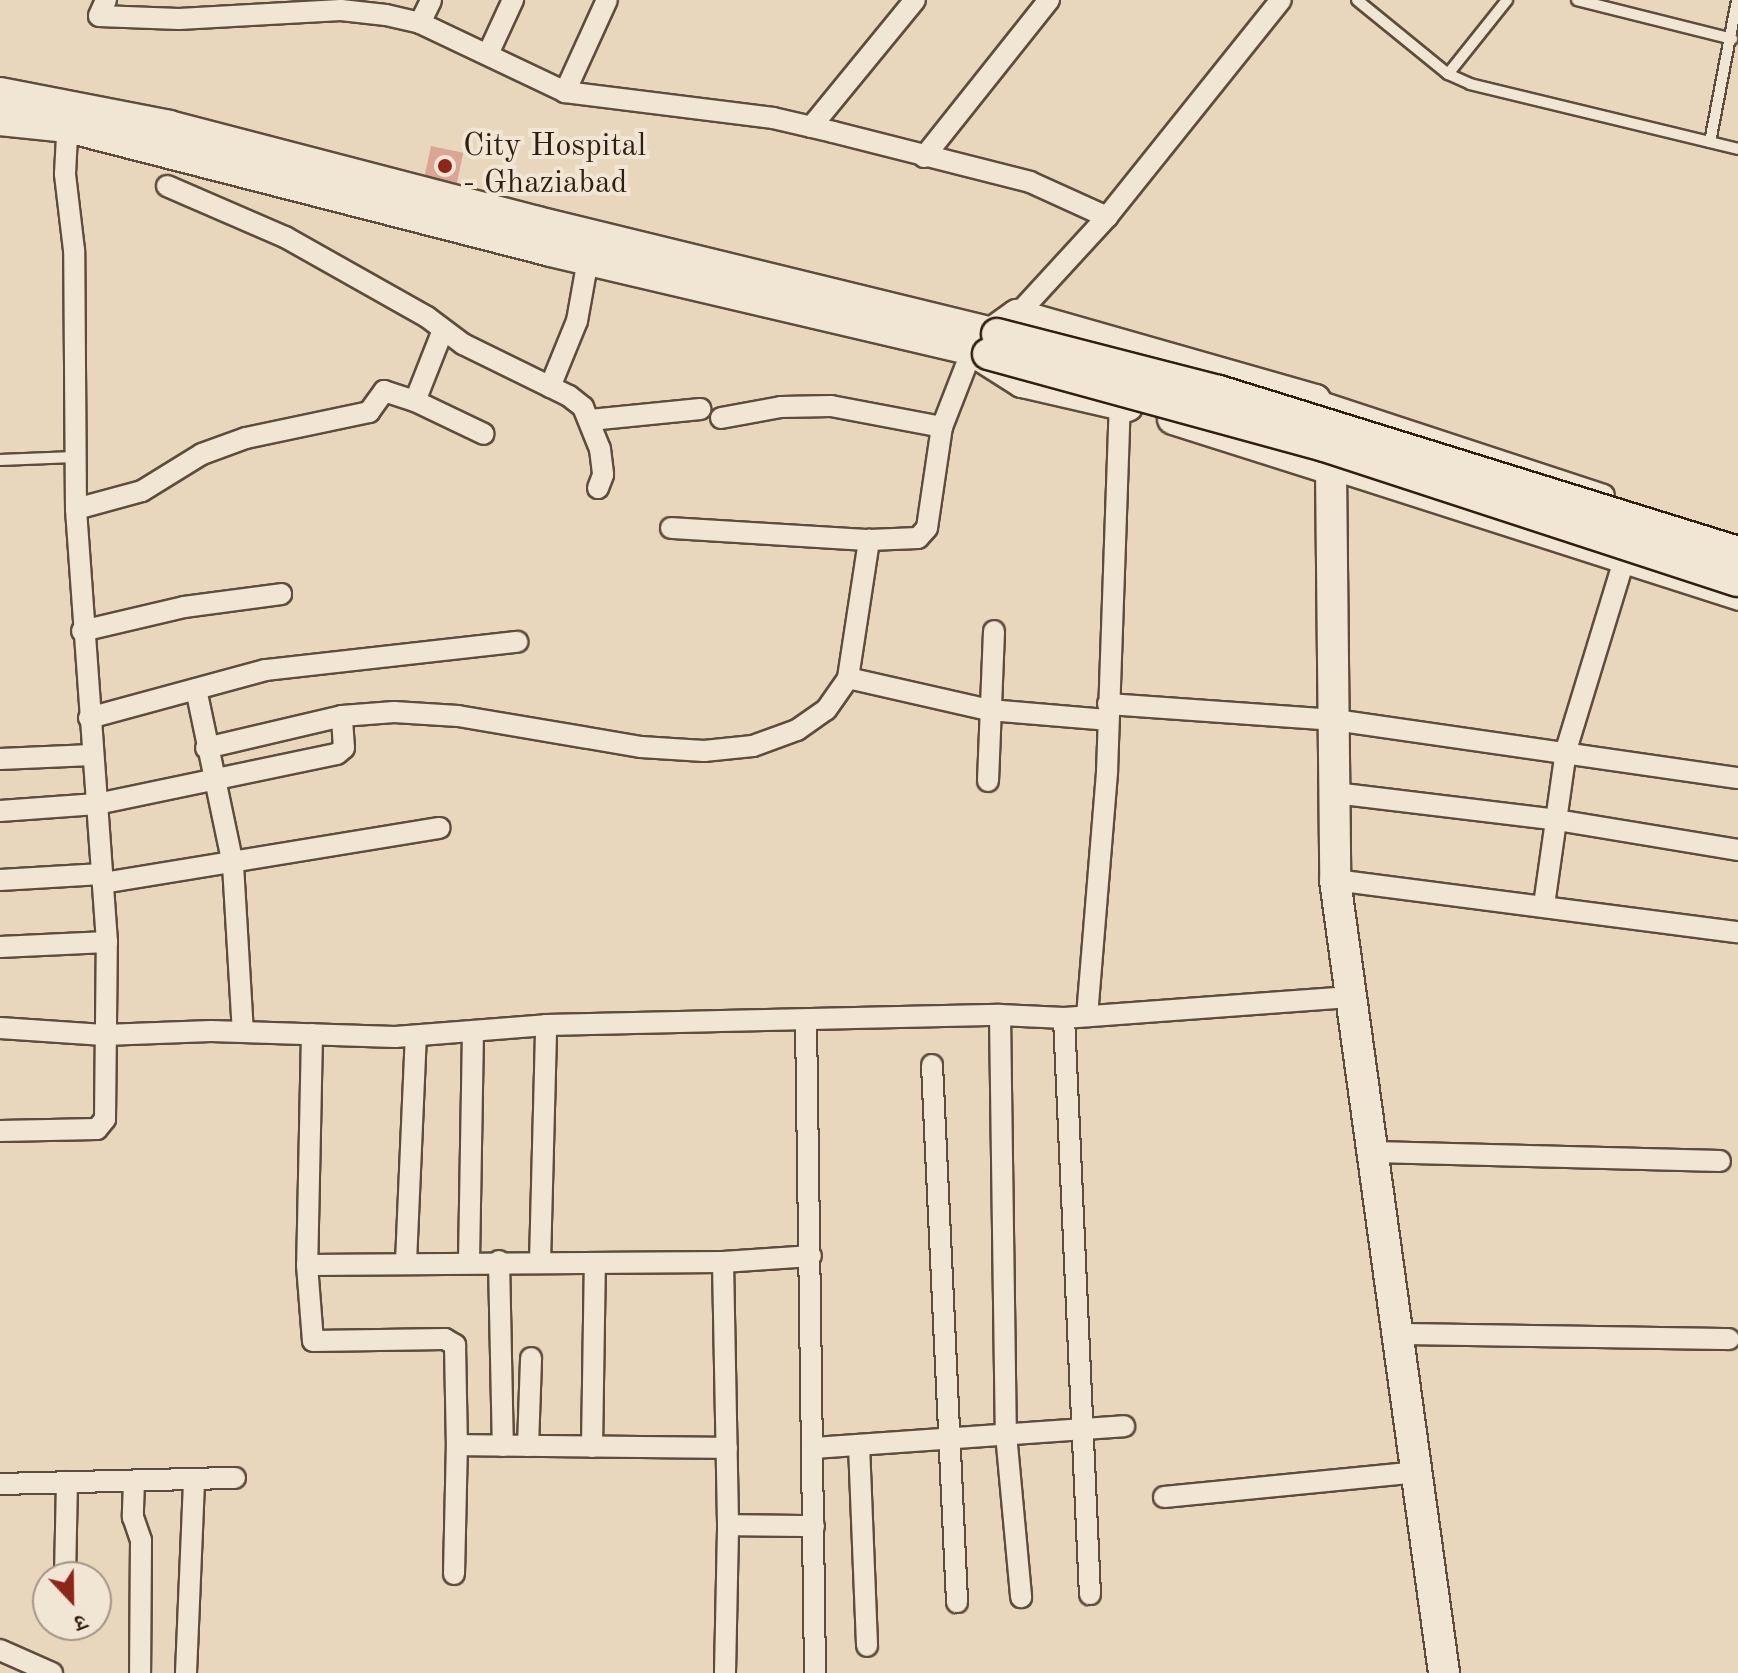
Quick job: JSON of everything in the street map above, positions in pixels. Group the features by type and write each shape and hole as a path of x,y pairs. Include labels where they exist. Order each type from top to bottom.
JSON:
{"main road":[{"path":"0,93 68,115 588,259 1315,400 1331,469 1335,880 1419,1472 1444,1673"},
{"path":"0,120 68,115 1219,391 1738,552"},
{"path":"993,337 1022,382 1120,404 1331,469"},
{"path":"993,337 1738,581"}],"street":[{"path":"106,0 99,16 190,9 343,5 420,23 565,92 811,127 1030,182 1107,217"},
{"path":"420,23 431,0"},
{"path":"488,54 513,0"},
{"path":"565,92 607,0"},
{"path":"811,127 915,0"},
{"path":"924,157 1049,0"},
{"path":"671,528 869,540 924,535 942,427 993,337 1107,217 1281,0"},
{"path":"0,1131 103,1125 107,942 82,631 76,509 74,250 65,190 68,115"},
{"path":"167,186 285,237 443,330 583,407 603,461 598,488"},
{"path":"550,387 577,321 588,259"},
{"path":"415,401 443,330"},
{"path":"76,509 142,491 202,454 246,438 373,411 384,391 415,401 484,434"},
{"path":"1315,400 1630,504"},
{"path":"1087,1016 1108,712 1120,404"},
{"path":"721,418 781,407 831,406 942,427"},
{"path":"590,420 700,409"},
{"path":"1331,469 1738,600"},
{"path":"206,748 342,716 394,712 458,716 641,747 704,751 753,746 797,730 826,710 848,678 869,540"},
{"path":"1544,905 1566,750 1623,563"},
{"path":"82,631 184,607 281,594"},
{"path":"988,781 994,631"},
{"path":"89,718 266,670 517,642"},
{"path":"848,678 989,710 1335,720 1566,750 1738,778"},
{"path":"196,689 233,865 243,1032"},
{"path":"0,811 97,804 342,752 342,716"},
{"path":"0,759 92,755"},
{"path":"1335,793 1557,820 1738,850"},
{"path":"0,880 102,879 233,865 440,828"},
{"path":"1335,880 1738,932"},
{"path":"0,947 107,942"},
{"path":"0,1028 104,1035 243,1032 416,1036 546,1025 1000,1015 1064,1018 1350,997"},
{"path":"1000,1015 1006,1434 1021,1597"},
{"path":"1064,1018 1090,1594"},
{"path":"806,1020 815,1673"},
{"path":"540,1262 546,1025"},
{"path":"469,1261 473,1032"},
{"path":"312,1034 307,1265 313,1341 445,1339 455,1345 457,1445 454,1574"},
{"path":"406,1262 416,1036"},
{"path":"932,1065 945,1436 957,1602"},
{"path":"1375,1152 1720,1161"},
{"path":"307,1265 469,1261 723,1262 811,1256"},
{"path":"499,1261 503,1446"},
{"path":"723,1262 728,1525 725,1673"},
{"path":"592,1447 595,1263"},
{"path":"1399,1334 1729,1339"},
{"path":"528,1446 531,1358"},
{"path":"813,1448 945,1436 1124,1426"},
{"path":"457,1445 727,1448"},
{"path":"859,1445 867,1646"},
{"path":"1164,1497 1419,1472"},
{"path":"0,1484 235,1478"},
{"path":"186,1673 194,1479"},
{"path":"134,1481 133,1517 141,1540 140,1673"},
{"path":"65,1561 67,1482"},
{"path":"728,1525 814,1526"},
{"path":"0,1650 45,1671"}],"lane":[{"path":"1357,0 1448,74 1515,97 1738,149"},
{"path":"1448,74 1507,0"},
{"path":"1577,0 1732,39"},
{"path":"1710,142 1737,0"},
{"path":"0,460 74,457"}],"building":[{"path":"431,146 463,153 456,186 424,179"}],"place":[{"name":"City Hospital - Ghaziabad","path":"445,166"}]}
